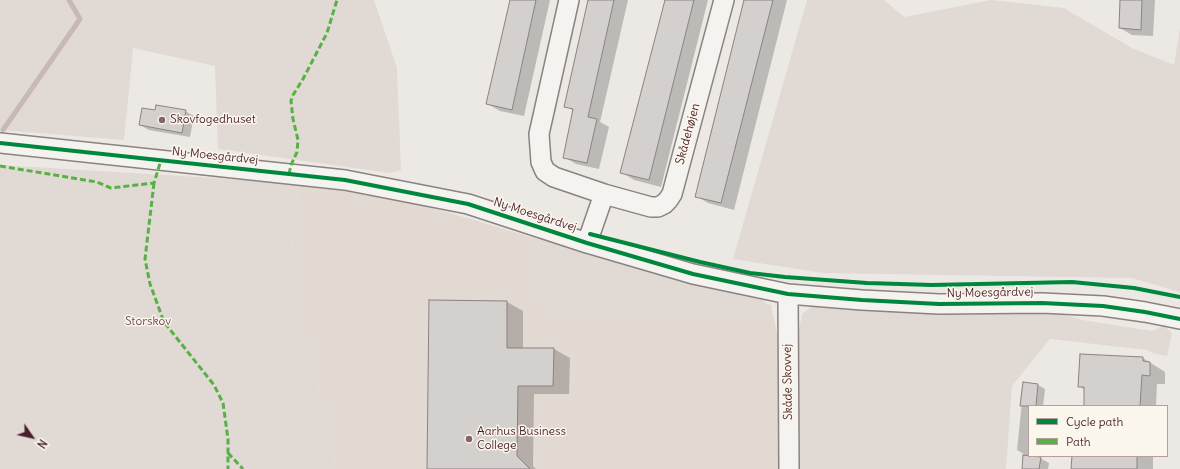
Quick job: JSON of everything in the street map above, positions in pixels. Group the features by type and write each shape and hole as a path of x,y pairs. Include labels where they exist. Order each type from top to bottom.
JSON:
{"street":[{"name":"Skådehøjen","path":"569,0 539,134 541,162 544,171 554,177 604,194 651,207 658,207 668,200 676,179 724,0"},
{"name":"Ny Moesgårdvej","path":"0,143 345,180 413,193 468,204 587,243 693,274 788,294 939,304 1042,303 1103,306 1180,319"},
{"path":"587,243 604,194"},
{"name":"Skåde Skovvej","path":"788,294 789,469"}],"shaded area":[{"path":"298,183 385,195 471,219 667,278 771,305 781,352 779,469 337,469 290,259"}],"green space":[{"path":"0,0 374,0 397,68 401,170 390,173 218,149 215,66 133,48 124,140 0,130"},
{"path":"807,0 884,0 904,17 991,0 1064,8 1132,48 1174,65 1180,28 1180,292 1132,278 823,273 733,259"},
{"name":"Storskov","path":"0,165 298,183 290,259 337,469 0,469"},
{"path":"543,239 763,300 769,308 768,316 553,315 534,296 530,250"},
{"path":"814,305 1055,312 1082,320 1152,331 1164,326 1172,333 1167,356 1156,354 1147,350 1050,339 1012,386 1006,469 799,469 799,330 802,314"}],"building":[{"path":"510,0 536,0 512,110 486,104"},
{"path":"588,0 614,0 588,117 597,119 587,163 563,158 573,109 564,107"},
{"path":"665,0 694,0 649,180 620,173"},
{"path":"744,0 773,0 721,203 695,197"},
{"path":"1120,0 1142,0 1141,30 1119,28"},
{"name":"Skovfogedhuset","path":"156,105 186,110 182,133 139,125 142,108 155,110"},
{"path":"429,300 507,301 507,348 554,348 553,386 518,386 517,456 530,469 427,469"},
{"path":"1080,354 1143,357 1143,361 1150,362 1150,376 1142,375 1140,405 1084,405 1084,387 1078,387"},
{"path":"1023,382 1038,384 1036,405 1020,406"},
{"path":"1023,455 1028,456 1028,457 1041,457 1039,469 1022,469"},
{"path":"1072,457 1137,457 1137,469 1071,469"}],"waterway":[{"path":"3,130 80,19 69,0"}],"marked path":[{"path":"289,174 297,152 298,140 293,119 291,101 327,33 337,0"},
{"path":"0,166 97,182 111,188 154,183 161,160"},
{"path":"154,183 145,259 150,284 164,322 214,385 223,403 228,439 228,469"},
{"path":"228,453 243,469"}],"cycle path":[{"path":"0,143 345,180 468,204 587,243 693,274 788,294 939,304 1042,303 1103,306 1180,319"},
{"path":"590,234 700,262 750,273 785,277 867,283 932,285 1072,282 1134,288 1180,297"}],"place":[{"name":"Skovfogedhuset","path":"162,120"},
{"name":"Aarhus Business College","path":"469,439"}]}
